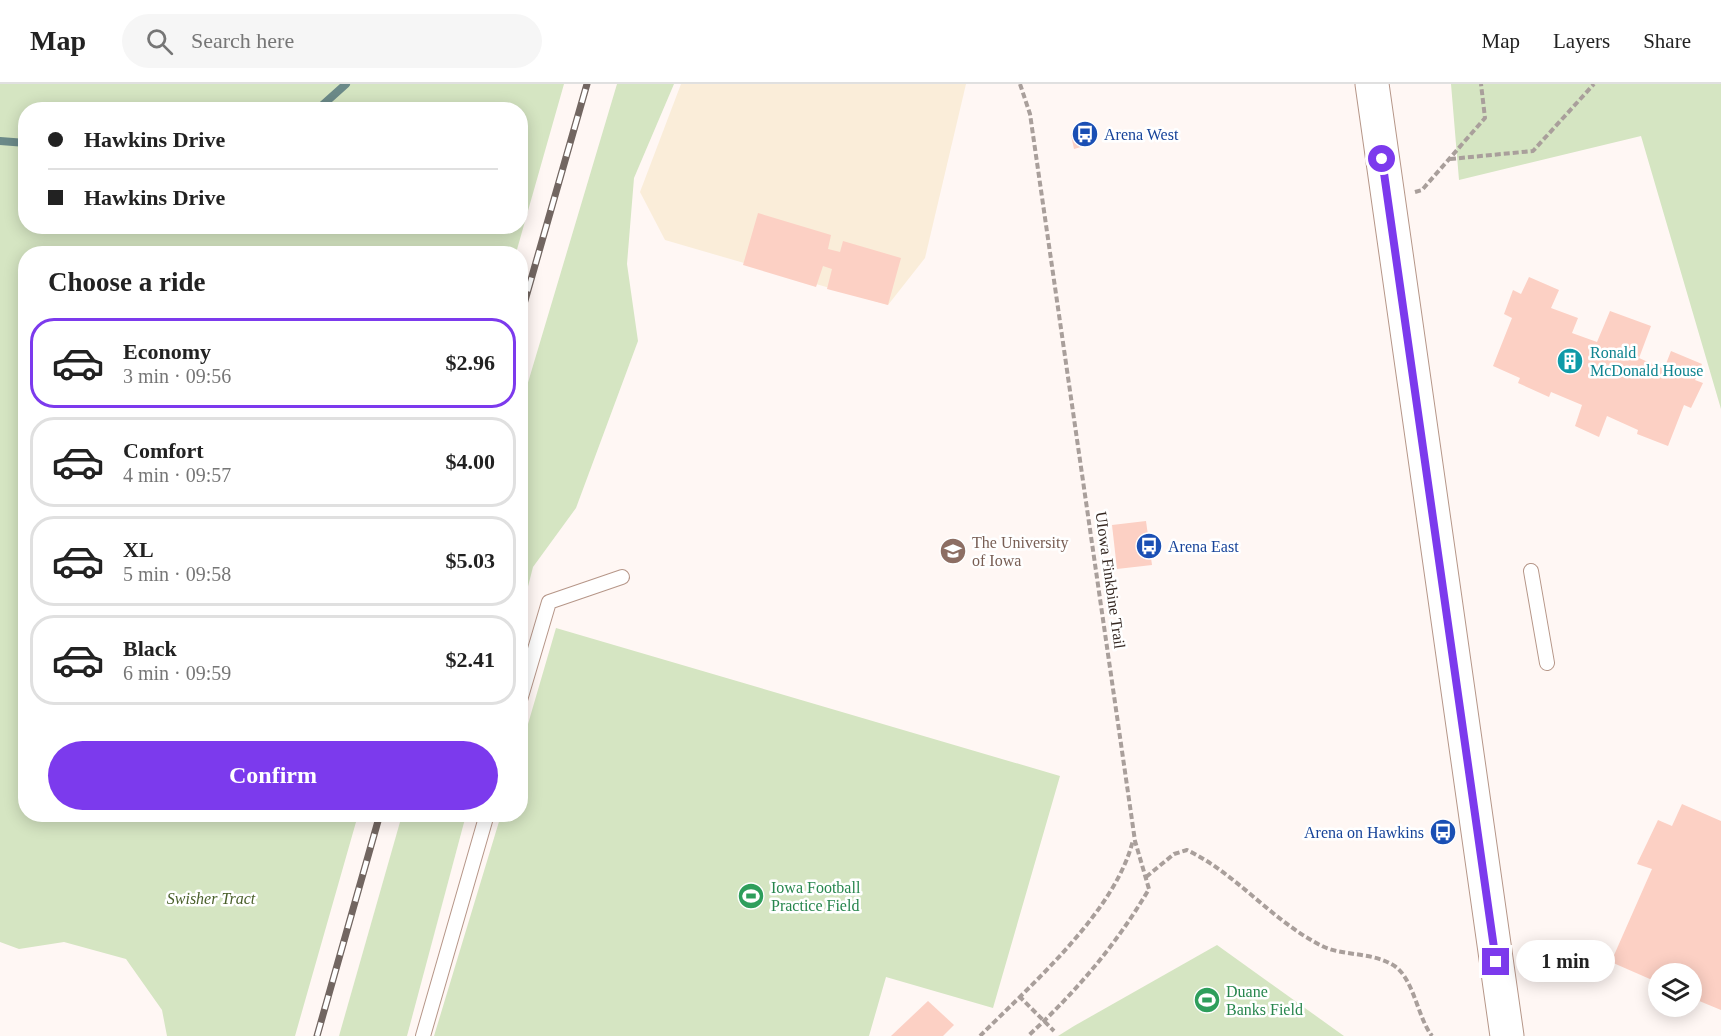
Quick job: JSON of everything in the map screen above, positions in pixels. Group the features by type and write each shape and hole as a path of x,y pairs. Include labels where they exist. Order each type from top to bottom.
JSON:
{"street":[{"path":"1372,84 1507,1036"}],"lane":[{"path":"1531,571 1547,663"},
{"path":"528,673 549,602 622,577"},
{"path":"423,1036 485,822"}],"path":[{"name":"UIowa Finkbine Trail","path":"1020,84 1030,114 1134,836 1149,889 1125,930 1091,974 1028,1036"},
{"path":"1388,201 1422,190 1485,118 1481,84"},
{"path":"1450,159 1533,151 1594,84"},
{"path":"980,1036 1084,929 1129,858 1134,836"},
{"path":"1146,877 1174,854 1187,850 1205,858 1292,927 1324,947 1371,955 1398,968 1413,994 1423,1024 1432,1036"},
{"path":"1019,996 1054,1031"}],"shaded area":[{"path":"681,84 966,84 925,258 888,305 665,240 640,192"}],"green space":[{"name":"Swisher Tract","path":"0,84 564,84 528,211 528,102 18,102 18,234 521,234 518,246 18,246 18,822 356,822 295,1036 167,1036 162,1010 126,959 64,942 19,949 0,942"},
{"path":"617,84 674,84 634,178 627,264 638,341 576,508 533,567 528,587 528,383"},
{"path":"1451,84 1721,84 1721,409 1641,136 1459,180"},
{"name":"Iowa Football Practice Field","path":"556,628 1060,776 993,1008 886,977 869,1036 434,1036 499,822 528,822 528,724"},
{"path":"400,822 464,822 407,1036 339,1036"},
{"name":"Duane Banks Field","path":"1217,945 1344,1036 1058,1036 1074,1026"}],"building":[{"path":"1078,134 1081,147 1074,149 1071,135"},
{"path":"758,213 831,235 828,249 840,252 843,241 901,258 888,305 827,289 832,269 823,266 816,287 743,265"},
{"name":"Ronald McDonald House","path":"1529,277 1559,290 1551,308 1578,318 1572,333 1597,342 1610,311 1651,326 1639,358 1664,369 1671,351 1702,364 1695,380 1703,383 1691,408 1684,405 1668,446 1637,434 1638,430 1607,416 1599,437 1575,426 1582,405 1551,392 1549,397 1518,383 1520,378 1493,366 1512,318 1504,314 1513,290 1521,294"},
{"path":"1146,521 1152,565 1117,569 1112,525"},
{"path":"1682,804 1721,821 1721,1010 1702,1002 1702,963 1648,963 1648,978 1611,962 1652,869 1637,864 1658,820 1672,826"},
{"path":"928,1001 954,1025 943,1036 891,1036"}],"waterway":[{"path":"326,102 346,84"},
{"path":"0,141 18,142"}],"railway":[{"path":"528,290 587,84"},
{"path":"317,1036 378,822"}],"place":[{"name":"Arena West","path":"1085,134"},
{"name":"Ronald McDonald House","path":"1570,361"},
{"name":"Arena East","path":"1149,546"},
{"name":"The University of Iowa","path":"953,551"},
{"name":"Arena on Hawkins","path":"1443,832"},
{"name":"Iowa Football Practice Field","path":"751,896"},
{"name":"Duane Banks Field","path":"1207,1000"}],"route":[{"path":"1382,159 1496,962"}]}
